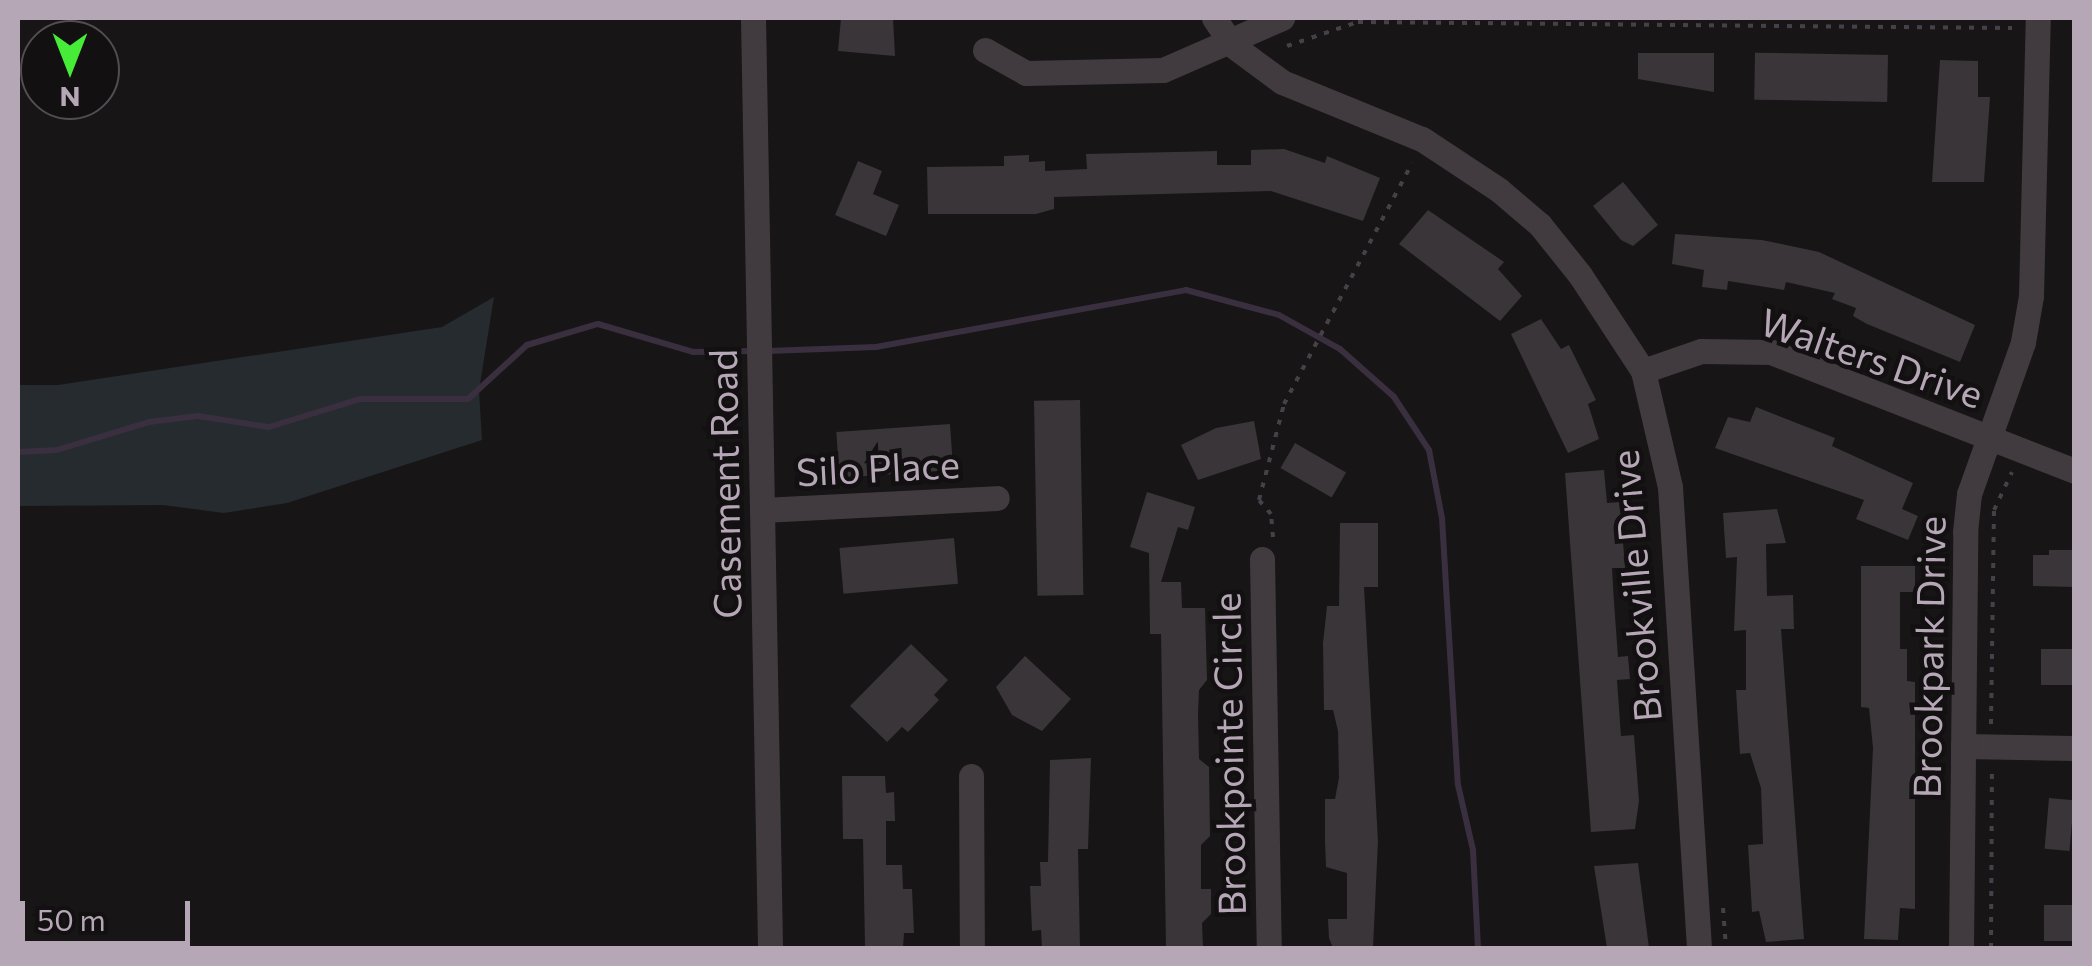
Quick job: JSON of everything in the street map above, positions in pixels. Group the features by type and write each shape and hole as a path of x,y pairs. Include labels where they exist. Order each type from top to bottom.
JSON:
{"street":[{"name":"Casement Road","path":"754,18 770,948"},
{"name":"Brookville Drive","path":"1214,18 1232,44 1282,82 1422,139 1540,226 1620,331 1642,372 1670,487 1699,948"},
{"path":"985,50 1026,73 1163,70 1232,44 1282,18"},
{"name":"Brookpark Drive","path":"1961,948 1965,532 1970,494 2024,342 2031,296 2038,18"},
{"name":"Walters Drive","path":"1642,372 1701,351 1770,352 2074,470"},
{"name":"Silo Place","path":"762,510 997,498"},
{"name":"Brookpointe Circle","path":"1262,559 1269,948"},
{"path":"1963,746 2074,748"},
{"path":"972,776 972,948"}],"path":[{"path":"1287,46 1358,22 2012,28"},
{"path":"1262,559 1275,532 1259,500 1284,404 1422,139"},
{"path":"1990,948 1994,510 2022,450"}],"shaded area":[{"path":"494,297 479,390 482,440 287,503 224,513 163,505 18,506 18,385 58,385 442,327"}],"building":[{"path":"841,18 893,18 895,56 838,51"},
{"path":"1638,53 1714,53 1714,92 1638,79"},
{"path":"1755,53 1888,55 1887,102 1754,100"},
{"path":"1940,60 1978,61 1978,97 1990,97 1984,182 1932,182"},
{"path":"1284,149 1325,163 1327,156 1380,178 1363,221 1271,191 1054,197 1054,209 1036,214 928,214 927,167 1004,166 1004,156 1029,155 1029,162 1045,161 1045,171 1087,169 1086,154 1217,151 1217,165 1251,165 1251,150"},
{"path":"858,161 882,171 873,194 899,205 886,236 835,215"},
{"path":"1623,182 1658,225 1633,246 1621,240 1593,206"},
{"path":"1428,210 1504,262 1498,269 1522,296 1500,321 1399,244"},
{"path":"1675,234 1762,240 1819,252 1975,325 1960,362 1867,324 1853,316 1856,308 1832,299 1835,293 1786,282 1784,290 1728,281 1727,290 1702,287 1704,270 1672,264"},
{"path":"1541,319 1561,349 1569,345 1596,400 1588,404 1599,439 1568,453 1511,334"},
{"path":"1080,400 1083,595 1037,596 1034,401"},
{"path":"1756,407 1835,438 1832,446 1913,483 1902,509 1918,516 1908,540 1856,519 1864,500 1715,448 1728,417 1750,422"},
{"path":"1254,421 1261,459 1198,480 1181,445 1216,428"},
{"path":"950,424 953,470 839,478 836,432"},
{"path":"1295,443 1346,472 1332,498 1280,468"},
{"path":"1604,470 1607,503 1620,502 1625,568 1612,568 1618,657 1628,656 1630,679 1617,680 1621,736 1634,735 1639,801 1635,829 1591,832 1565,473"},
{"path":"1147,492 1195,507 1188,530 1178,527 1161,582 1181,582 1182,608 1205,608 1207,680 1199,690 1198,714 1199,759 1209,767 1210,836 1201,845 1201,889 1211,889 1211,914 1202,923 1203,947 1166,948 1161,634 1150,634 1149,553 1130,547"},
{"path":"1777,509 1786,543 1766,544 1767,596 1793,595 1794,629 1781,629 1804,939 1766,942 1759,911 1752,912 1748,845 1763,844 1761,788 1750,753 1740,754 1736,690 1746,690 1746,630 1734,631 1737,557 1726,558 1723,513"},
{"path":"1340,523 1378,523 1378,587 1364,587 1378,841 1373,948 1333,948 1329,938 1328,919 1347,919 1347,873 1326,867 1325,842 1325,799 1335,799 1339,778 1338,731 1333,710 1324,710 1323,643 1327,606 1339,606"},
{"path":"954,538 958,584 843,594 839,548"},
{"path":"2049,550 2074,550 2074,587 2033,586 2033,555 2049,555"},
{"path":"1861,566 1915,566 1915,592 1900,592 1900,649 1907,649 1907,681 1915,682 1915,909 1900,908 1898,940 1864,939 1873,748 1869,708 1861,707"},
{"path":"911,644 948,680 934,695 939,700 908,732 902,727 887,742 850,706"},
{"path":"2041,649 2074,649 2074,685 2041,685"},
{"path":"1025,656 1071,699 1042,731 1012,715 996,687"},
{"path":"1091,758 1088,849 1078,849 1080,948 1042,948 1041,930 1032,931 1030,886 1041,886 1040,862 1048,862 1050,760"},
{"path":"842,776 885,776 886,793 894,792 895,821 886,821 886,865 902,865 903,889 912,889 914,933 904,933 903,948 865,948 863,839 843,839"},
{"path":"2049,798 2074,800 2069,851 2045,849"},
{"path":"1638,863 1649,948 1607,948 1594,866"},
{"path":"2044,905 2074,905 2074,941 2044,941"}],"waterway":[{"path":"768,351 876,347 1186,290 1279,315 1340,349 1394,397 1429,450 1442,518 1458,785 1473,850 1478,948"},
{"path":"18,452 57,450 149,422 198,416 269,427 360,399 468,399 527,345 598,324 693,352 755,351"}]}
